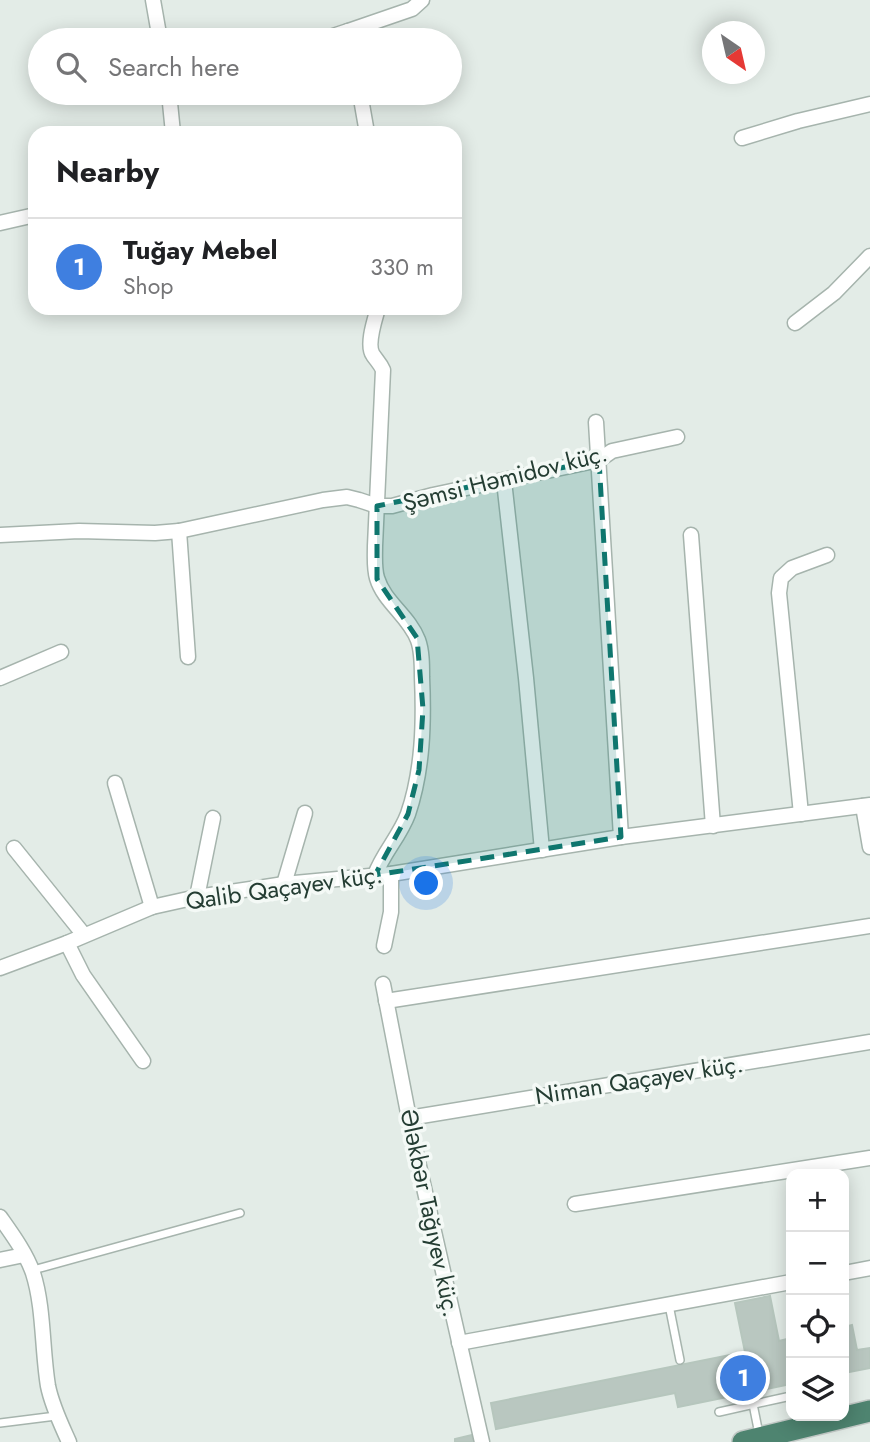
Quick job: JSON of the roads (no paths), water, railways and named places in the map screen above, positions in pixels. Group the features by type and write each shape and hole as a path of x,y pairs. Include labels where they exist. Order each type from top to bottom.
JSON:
{"highway":[{"path":"849,1414 870,1411"},
{"path":"751,1440 812,1421"}],"street":[{"path":"152,0 158,28"},
{"path":"368,28 412,9 422,0"},
{"path":"742,138 870,104"},
{"path":"170,105 172,126"},
{"path":"362,105 366,126"},
{"path":"0,223 28,217"},
{"path":"794,323 834,293 870,256"},
{"path":"375,875 408,814 419,770 423,709 421,649 413,629 384,593 377,579 375,546 383,370 380,360 373,355 371,348 376,315"},
{"path":"596,422 621,837"},
{"name":"Şəmsi Həmidov küç.","path":"0,536 79,531 179,531 346,497 377,506 392,506 599,460 612,451 677,437"},
{"path":"504,481 542,850"},
{"path":"179,531 188,657"},
{"path":"691,535 713,825"},
{"path":"801,814 779,593 781,578 792,568 827,555"},
{"path":"0,678 61,652"},
{"path":"115,783 152,907"},
{"path":"867,806 870,847"},
{"name":"Qalib Qaçayev küç.","path":"0,968 152,907 197,897 285,884 391,874 621,837 867,806"},
{"path":"285,884 305,813"},
{"path":"197,897 213,818"},
{"path":"14,848 83,935"},
{"path":"384,946 391,912 391,874"},
{"path":"386,1001 870,926"},
{"path":"67,943 83,975 143,1061"},
{"name":"Ələkbər Tağıyev küç.","path":"383,984 409,1118 482,1442"},
{"name":"Niman Qaçayev küç.","path":"409,1118 870,1042"},
{"path":"575,1204 870,1158"},
{"path":"0,1217 32,1270 48,1385 68,1442"},
{"path":"0,1260 24,1255"},
{"path":"849,1272 870,1268"},
{"path":"459,1342 786,1283"}],"lane":[{"path":"32,1270 240,1213"},
{"path":"668,1304 680,1360"},
{"path":"719,1412 786,1397"},
{"path":"751,1440 753,1404"},
{"path":"0,1423 57,1416"}],"place":[{"name":"Tuğay Mebel","path":"743,1378"}]}
